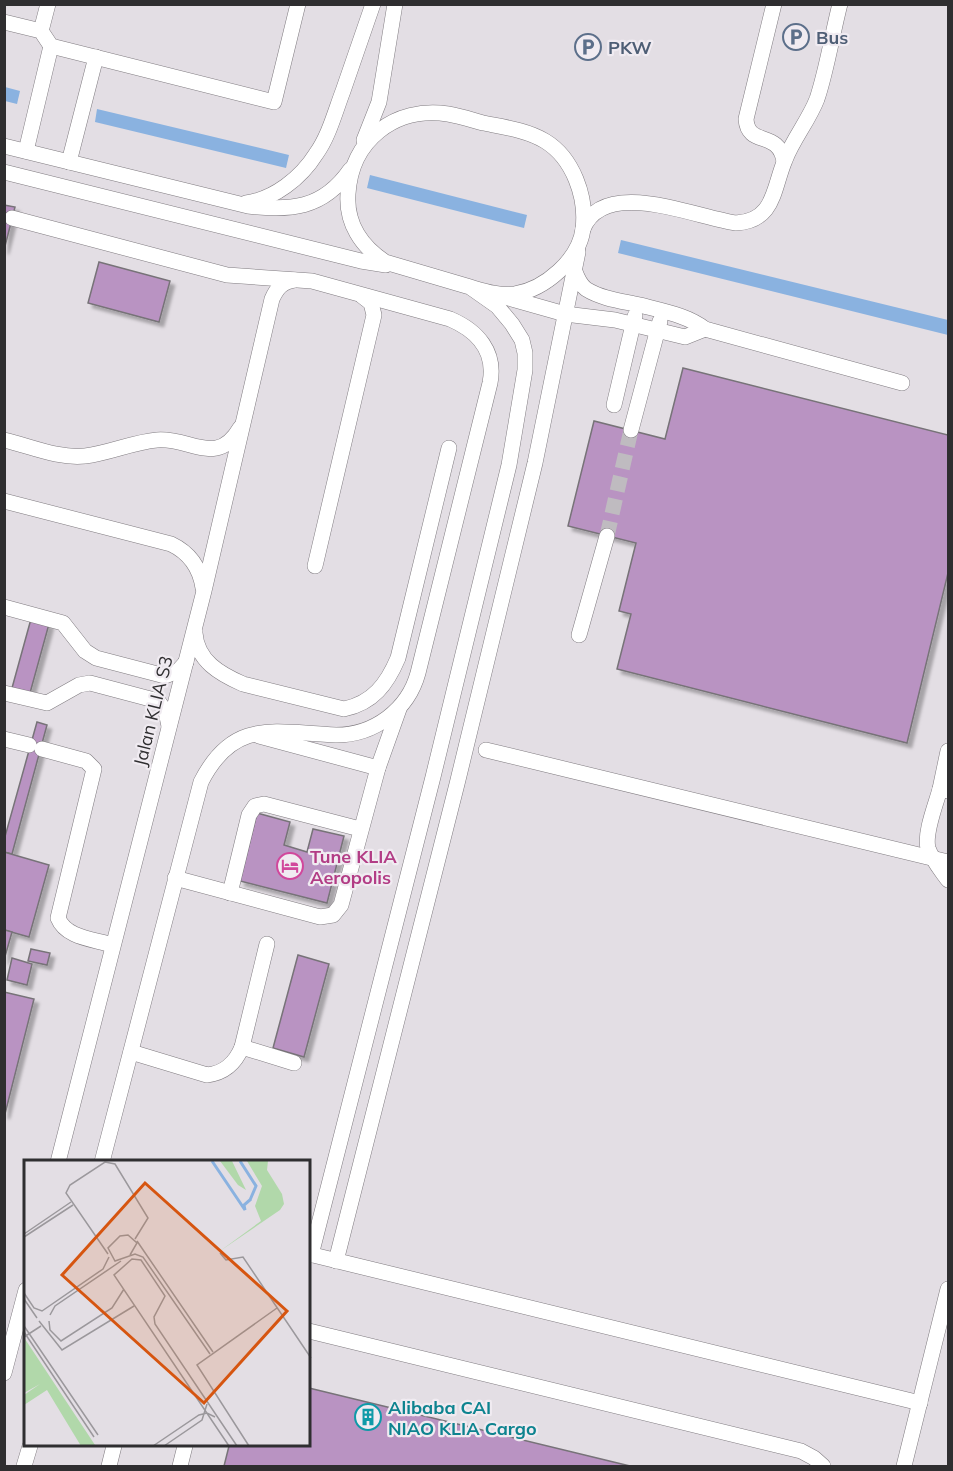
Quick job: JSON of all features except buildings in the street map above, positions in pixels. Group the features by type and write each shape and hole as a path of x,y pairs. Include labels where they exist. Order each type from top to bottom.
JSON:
{"street":[{"path":"41,31 48,4"},
{"path":"4,22 41,31 51,46 274,102 298,4"},
{"path":"228,201 253,202 271,195 290,182 316,155 334,117 373,4"},
{"path":"395,4 379,102 357,157 347,196 350,219 355,231 373,254 401,268 565,314 633,324 685,337 705,328"},
{"path":"774,4 746,118 746,127 751,133 770,140 780,148 784,161"},
{"path":"336,1261 469,738 535,463 574,269 586,221 599,210 639,201 726,222 747,222 763,213 774,196 784,161 816,99 840,4"},
{"path":"26,152 51,46"},
{"path":"69,162 96,57"},
{"path":"4,146 228,201 276,210 303,205 337,186 377,131 388,123 403,117 418,114 448,114 533,136 554,148 572,172 583,206 582,235 567,262 558,272 539,285 516,294 494,293"},
{"path":"4,172 361,261 401,268"},
{"path":"12,218 227,275 312,281 450,319 472,332 485,345 491,364 490,383 418,673 408,698 399,709 369,728 352,733 336,735 285,731 253,735 237,740 224,749 210,765 201,782 103,1160"},
{"path":"574,269 586,288 616,301 693,320 705,328 902,383"},
{"name":"Jalan KLIA S3","path":"58,1160 204,591 272,299 281,285 294,279"},
{"path":"470,287 497,306 513,324 522,340 525,370 507,476 310,1255 920,1403"},
{"path":"315,566 374,315 371,303 359,294"},
{"path":"614,405 639,305"},
{"path":"631,430 657,330 664,313"},
{"path":"4,440 77,456 87,456 156,440 176,441 201,448 216,448 231,440 244,418"},
{"path":"196,622 196,645 201,654 206,662 229,678 243,684 345,709 357,706 369,699 389,678 398,658 449,448"},
{"path":"4,501 180,548 196,566 204,591"},
{"path":"579,635 607,536"},
{"path":"4,607 63,623 85,651 96,658 165,676 178,671 186,662"},
{"path":"4,693 47,703 84,683 90,683 158,701 166,712 169,726"},
{"path":"175,878 320,916 333,915 341,904 378,768 399,709"},
{"path":"253,735 378,768"},
{"path":"4,739 86,761 94,769 58,918 66,930 112,945"},
{"path":"486,750 948,862"},
{"path":"948,751 944,790 928,832 928,846 948,880"},
{"path":"230,893 249,815 255,806 264,804 360,829"},
{"path":"131,1052 207,1075 217,1074 226,1069 242,1047 267,944"},
{"path":"242,1047 294,1063"},
{"path":"904,1467 948,1288"},
{"path":"4,1373 24,1298"},
{"path":"310,1331 801,1451 814,1458 823,1467"},
{"path":"24,1467 30,1447"},
{"path":"109,1467 114,1447"},
{"path":"180,1467 185,1447"}],"water":[{"path":"5,87 20,91 17,104 5,101"},
{"path":"97,109 289,155 286,168 95,122"},
{"path":"370,175 527,215 524,228 367,188"},
{"path":"621,240 948,320 948,335 618,253"}],"tunnel":[{"path":"607,536 631,430"}],"place":[{"name":"Bus","path":"796,37"},
{"name":"PKW","path":"588,47"},
{"name":"Tune KLIA Aeropolis","path":"290,866"},
{"name":"Alibaba CAI NIAO KLIA Cargo","path":"368,1417"}]}
